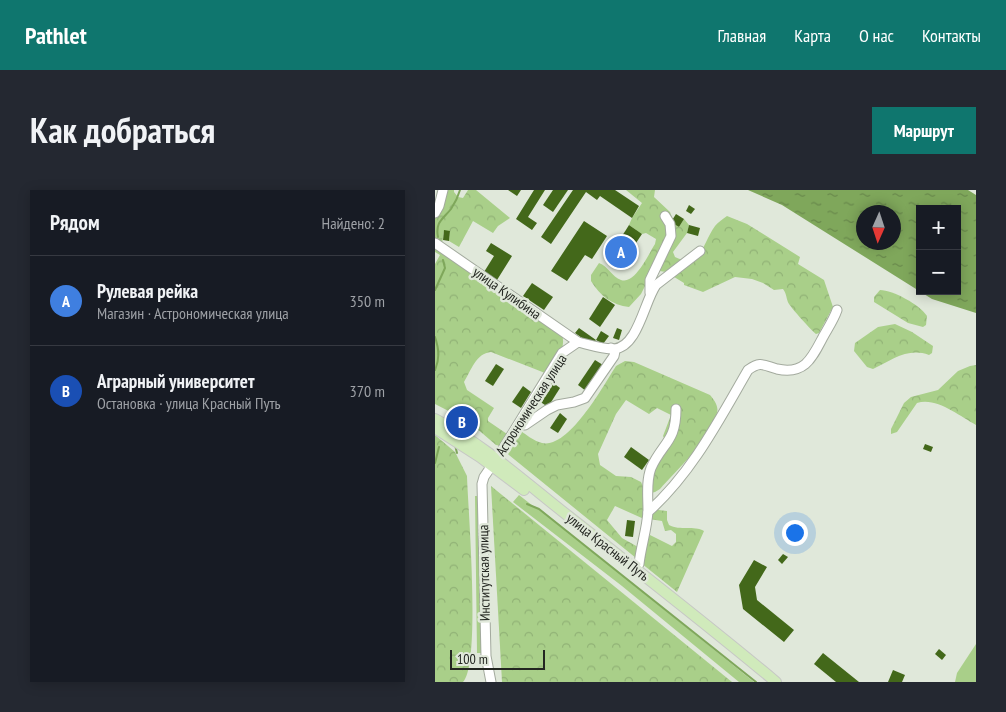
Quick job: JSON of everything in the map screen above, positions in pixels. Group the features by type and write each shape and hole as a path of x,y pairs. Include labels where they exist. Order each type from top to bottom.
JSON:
{"main road":[{"name":"улица Красный Путь","path":"435,418 455,430 766,682"},
{"name":"улица Красный Путь","path":"435,428 494,463 636,569 776,682"}],"street":[{"path":"435,213 443,190"},
{"path":"650,292 650,280 671,236 670,224 665,216"},
{"name":"улица Кулибина","path":"435,243 579,342"},
{"path":"611,348 624,346 628,342 637,326 650,292 656,285 700,250"},
{"path":"648,512 658,503 706,443 748,370 760,364 789,370 797,369 808,363 837,310"},
{"name":"Астрономическая улица","path":"494,463 562,353 579,342 611,348"},
{"path":"519,424 525,425 557,405 585,398 615,356 615,351 611,348"},
{"path":"636,569 639,564 648,512 647,490 651,469 673,433 676,424 676,409"},
{"name":"Институтская улица","path":"491,682 486,656 483,484 484,477 494,463"}],"green space":[{"path":"444,190 454,190 458,197 463,198 468,190 476,190 510,218 498,226 493,233 473,221 459,247 449,241 450,231 444,231 442,244 435,239 435,213"},
{"path":"626,190 655,190 654,197 670,212 672,222 679,227 684,219 689,225 687,233 673,252 675,257 691,260 696,257 715,226 727,216 747,224 800,257 798,264 824,280 833,307 819,333 816,334 794,311 783,289 774,290 752,279 735,277 703,292 684,285 684,283 666,272 653,270 641,294 629,307 607,299 591,281 591,275 599,263 605,266 618,279 626,280 631,278 641,267 656,239 646,233 642,234 629,225 642,203"},
{"path":"435,247 562,335 563,345 561,351 545,373 491,352 478,359 464,382 467,390 494,408 488,421 507,434 501,446 496,445 468,421 435,404 435,264 440,255 435,252"},
{"path":"880,290 899,295 919,307 927,316 926,325 923,327 908,323 874,302 874,297"},
{"path":"895,324 912,332 933,346 932,353 929,355 921,353 907,354 873,369 867,367 854,351 855,343 878,327"},
{"path":"625,361 634,362 710,395 717,408 714,422 702,442 660,489 651,493 650,482 665,440 663,436 671,415 657,408 649,414 626,400 616,414 598,454 600,465 616,476 631,477 641,482 646,493 644,519 615,506 607,520 622,538 638,547 636,558 504,451 518,429 542,443 552,442 563,436 574,427 594,401 616,366"},
{"path":"976,365 976,425 948,408 925,402 917,403 897,432 891,434 891,429 904,403 911,397 938,390 958,371"},
{"path":"435,435 455,452 467,476 472,618 468,669 463,682 435,682"},
{"path":"491,486 732,682 502,682"},
{"path":"477,487 480,487 483,653 477,653 475,496 477,496"},
{"path":"519,495 540,509 754,682 739,682 622,586 513,502"},
{"path":"650,509 667,511 667,520 669,525 673,527 696,528 704,531 677,592 641,563 647,539 650,535 672,546 676,542 676,534 671,530 665,531 662,521 649,519"},
{"path":"976,644 976,682 955,682 957,673"}],"water":[{"path":"748,190 968,190 976,195 976,313 932,299 926,295 961,295 961,205 916,205 916,289 782,205"}],"building":[{"path":"508,190 521,190 517,196"},
{"path":"534,190 545,190 528,217 537,223 532,230 516,219"},
{"path":"553,190 568,190 553,212 543,205"},
{"path":"573,190 615,190 639,206 632,218 600,196 597,200 586,192 551,244 541,237"},
{"path":"689,205 695,209 691,214 686,211"},
{"path":"676,214 684,219 679,227 671,222"},
{"path":"584,221 607,236 592,259 585,255 567,281 551,271"},
{"path":"629,225 642,234 624,261 612,252"},
{"path":"689,225 700,228 698,236 687,233"},
{"path":"444,230 450,231 449,241 443,240"},
{"path":"491,243 512,256 497,280 484,272 494,256 486,251"},
{"path":"532,283 553,297 544,310 523,296"},
{"path":"603,297 615,305 600,327 589,319"},
{"path":"579,328 596,340 592,345 575,333"},
{"path":"617,328 622,330 619,340 613,338"},
{"path":"601,331 609,336 603,344 596,340"},
{"path":"595,360 603,365 586,391 578,385"},
{"path":"496,364 504,369 493,386 485,381"},
{"path":"552,382 560,388 548,407 539,401"},
{"path":"523,386 531,392 521,408 512,402"},
{"path":"560,413 567,419 558,433 550,428"},
{"path":"925,444 933,447 931,452 923,449"},
{"path":"631,447 649,460 642,470 624,457"},
{"path":"627,520 635,521 633,537 625,536"},
{"path":"783,554 788,557 782,564 778,560"},
{"path":"754,560 767,567 755,587 757,600 794,630 784,642 743,609 739,585"},
{"path":"939,649 946,655 942,660 935,654"},
{"path":"823,653 859,682 836,682 814,664"},
{"path":"893,670 905,675 902,682 888,682"}],"waterway":[{"path":"438,237 439,224 452,207 460,190"},
{"path":"435,290 445,268 443,260"},
{"path":"435,337 438,354 435,370"},
{"path":"455,445 457,453"},
{"path":"435,463 439,447"},
{"path":"527,504 539,509 756,682"}],"place":[{"name":"Рулевая рейка","path":"621,252"},
{"name":"Аграрный университет","path":"462,422"}]}
